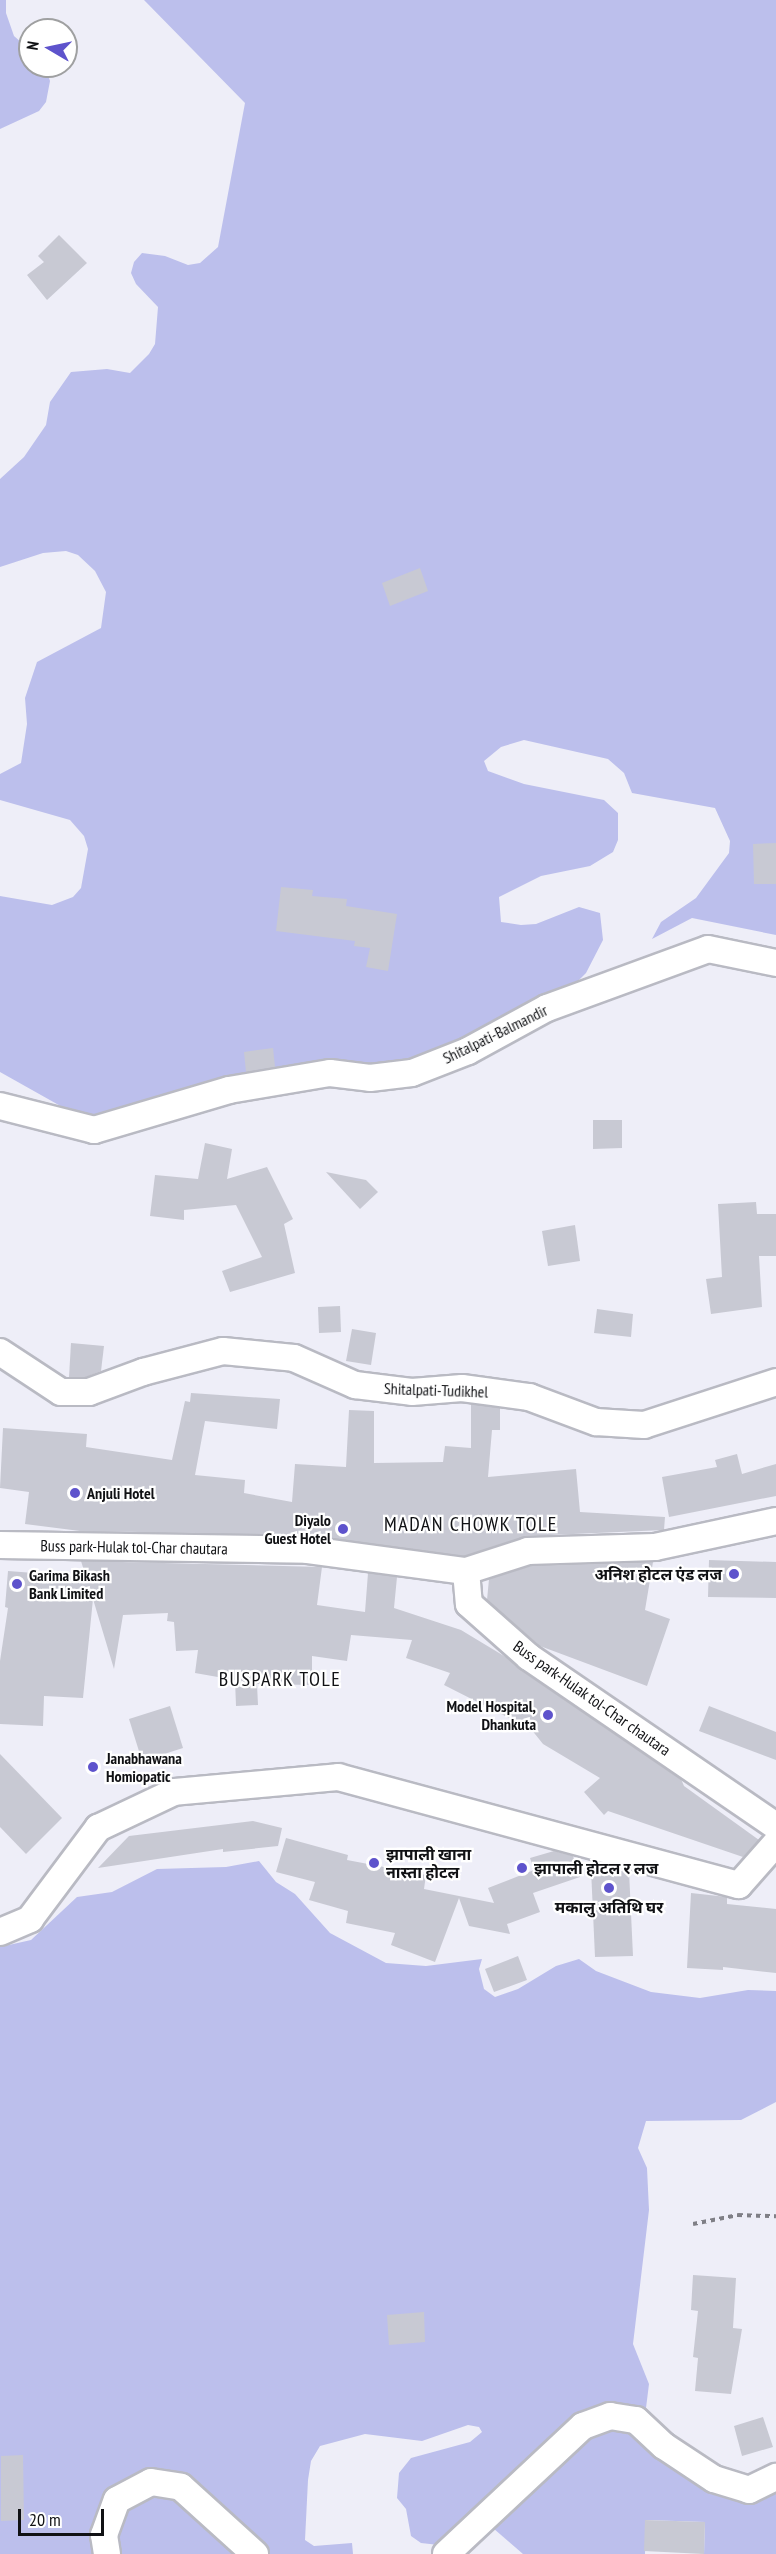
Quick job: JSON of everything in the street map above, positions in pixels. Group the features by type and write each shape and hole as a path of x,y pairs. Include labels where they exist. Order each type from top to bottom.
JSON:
{"street":[{"name":"Shitalpati-Balmandir","path":"0,1106 94,1130 229,1090 330,1072 370,1078 412,1073 468,1051 547,1008 708,949 776,963"},
{"name":"Shitalpati-Tudikhel","path":"0,1352 61,1392 89,1392 143,1372 223,1351 294,1358 355,1385 412,1392 462,1388 529,1397 596,1422 644,1425 776,1382"},
{"path":"466,1571 528,1551 655,1547 776,1521"},
{"name":"Buss park-Hulak tol-Char chautara","path":"0,1545 308,1550 466,1571 468,1604 529,1657 776,1826"},
{"path":"0,1932 30,1918 98,1828 174,1792 338,1777 739,1885 776,1843"},
{"path":"446,2554 583,2426 610,2416 636,2420 664,2446 714,2479 749,2490 776,2477"},
{"path":"107,2554 104,2535 117,2500 151,2482 181,2487 255,2554"}],"path":[{"path":"693,2224 738,2215 776,2216"}],"shaded area":[{"path":"0,0 6,0 6,13 14,36 18,40 18,78 49,78 50,81 46,102 39,111 0,129"},
{"path":"144,0 776,0 776,935 692,918 652,939 661,922 696,898 729,853 730,841 715,808 632,793 624,773 608,759 524,740 501,747 484,761 488,771 524,784 604,800 618,813 618,840 613,852 590,866 541,876 499,897 501,922 521,925 536,924 579,907 600,913 603,940 586,973 547,1012 403,1067 339,1060 89,1122 0,1072 0,896 52,905 73,897 81,888 88,849 84,836 70,820 0,800 0,774 21,763 27,724 25,698 37,662 101,628 106,592 95,571 78,555 66,551 43,553 0,567 0,479 24,457 46,425 50,402 71,372 107,369 130,373 149,354 155,344 158,307 136,284 131,273 134,262 142,253 165,256 188,265 200,263 218,247 245,103"},
{"path":"259,1861 276,1882 295,1894 330,1933 386,1963 426,1966 482,1959 479,1969 484,1989 495,1997 518,1989 556,1966 579,1959 596,1971 651,1992 700,1998 748,1990 776,1991 776,2102 741,2120 646,2121 638,2148 647,2168 649,2210 633,2344 649,2384 646,2408 604,2410 439,2545 421,2543 411,2536 406,2509 397,2498 399,2473 411,2458 470,2442 482,2432 479,2427 468,2425 422,2441 365,2434 320,2446 311,2461 305,2540 314,2546 352,2543 353,2554 264,2554 138,2475 101,2554 0,2554 0,1947 31,1940 77,1897 112,1892 157,1869 226,1867"},
{"path":"621,2424 669,2455 776,2488 776,2554 704,2554 705,2522 646,2520 645,2554 523,2554 486,2522 574,2440"},
{"path":"145,2497 181,2497 242,2554 118,2554 118,2514"}],"building":[{"path":"59,235 87,263 47,300 27,275 44,262 38,256"},
{"path":"420,568 428,591 390,606 382,583"},
{"path":"776,843 776,884 754,884 753,844"},
{"path":"281,887 313,890 312,896 347,899 346,906 397,914 388,971 366,967 370,948 354,946 355,941 276,931"},
{"path":"273,1048 275,1067 246,1072 244,1052"},
{"path":"593,1120 622,1120 622,1148 593,1149"},
{"path":"205,1143 232,1149 227,1179 267,1167 293,1219 284,1224 295,1273 230,1292 222,1271 262,1257 236,1205 184,1210 184,1220 150,1216 155,1175 198,1179"},
{"path":"326,1172 366,1180 378,1192 360,1209"},
{"path":"756,1202 757,1214 776,1214 776,1256 759,1256 762,1307 711,1314 706,1279 722,1277 718,1204"},
{"path":"575,1225 580,1261 548,1266 542,1231"},
{"path":"340,1306 341,1332 319,1333 318,1307"},
{"path":"597,1309 633,1314 631,1337 594,1333"},
{"path":"352,1329 376,1333 371,1365 346,1361"},
{"path":"71,1343 104,1346 101,1371 86,1377 69,1377"},
{"path":"191,1393 280,1399 277,1429 205,1421 195,1475 245,1480 244,1493 292,1502 295,1464 346,1467 349,1410 374,1411 374,1463 443,1462 445,1446 471,1448 471,1404 500,1408 500,1430 492,1430 488,1477 576,1469 580,1512 665,1517 664,1530 528,1536 465,1556 308,1535 80,1531 25,1524 29,1492 0,1488 3,1428 87,1434 86,1447 172,1460 185,1401 190,1402"},
{"path":"737,1454 742,1474 776,1464 776,1496 669,1517 662,1477 717,1467 715,1460"},
{"path":"709,1560 776,1562 776,1598 708,1597"},
{"path":"81,1561 322,1567 317,1605 365,1612 368,1573 397,1577 394,1608 461,1630 509,1659 681,1779 684,1786 759,1840 743,1857 608,1811 604,1815 584,1792 600,1778 543,1744 531,1729 444,1685 450,1673 406,1658 412,1640 351,1635 347,1661 312,1656 312,1685 257,1684 258,1705 236,1706 235,1680 195,1673 198,1650 176,1651 174,1622 167,1621 168,1613 123,1615 114,1669 93,1599 83,1698 44,1696 43,1726 0,1724 0,1661 8,1608 5,1607 8,1571 86,1577"},
{"path":"653,1562 645,1610 670,1619 647,1686 540,1646 487,1600 489,1579 531,1566"},
{"path":"170,1706 183,1748 142,1761 129,1719"},
{"path":"709,1706 776,1732 776,1760 699,1731"},
{"path":"0,1754 62,1818 26,1854 0,1827"},
{"path":"253,1821 282,1828 278,1846 223,1852 223,1849 98,1868 129,1836"},
{"path":"286,1838 348,1855 347,1860 426,1875 424,1889 494,1903 488,1888 534,1870 530,1858 554,1851 573,1856 580,1877 533,1893 540,1912 507,1924 510,1934 469,1926 459,1898 435,1962 391,1945 395,1933 346,1923 348,1911 309,1900 315,1882 276,1872"},
{"path":"616,1867 629,1871 633,1956 595,1957 591,1869"},
{"path":"691,1893 727,1897 727,1904 776,1909 776,1973 723,1967 723,1970 687,1968"},
{"path":"518,1956 527,1980 494,1992 485,1969"},
{"path":"693,2275 736,2278 733,2328 742,2329 731,2394 695,2391 698,2358 693,2357 698,2311 691,2310"},
{"path":"424,2312 425,2342 389,2345 387,2315"},
{"path":"763,2417 773,2447 742,2456 734,2426"},
{"path":"23,2455 24,2520 1,2521 1,2456"},
{"path":"645,2520 705,2522 704,2554 644,2551"}],"place":[{"name":"Anjuli Hotel","path":"75,1493"},
{"name":"Diyalo Guest Hotel","path":"343,1529"},
{"name":"अनिश होटल एंड लज","path":"734,1574"},
{"name":"Garima Bikash Bank Limited","path":"17,1584"},
{"name":"Model Hospital, Dhankuta","path":"548,1715"},
{"name":"Janabhawana Homiopatic","path":"93,1767"},
{"name":"झापाली खाना नास्ता होटल","path":"374,1863"},
{"name":"झापाली होटल र लज","path":"522,1868"},
{"name":"मकालु अतिथि घर","path":"609,1888"}],"district":[{"name":"MADAN CHOWK TOLE","path":"471,1524"},
{"name":"BUSPARK TOLE","path":"280,1679"}]}
